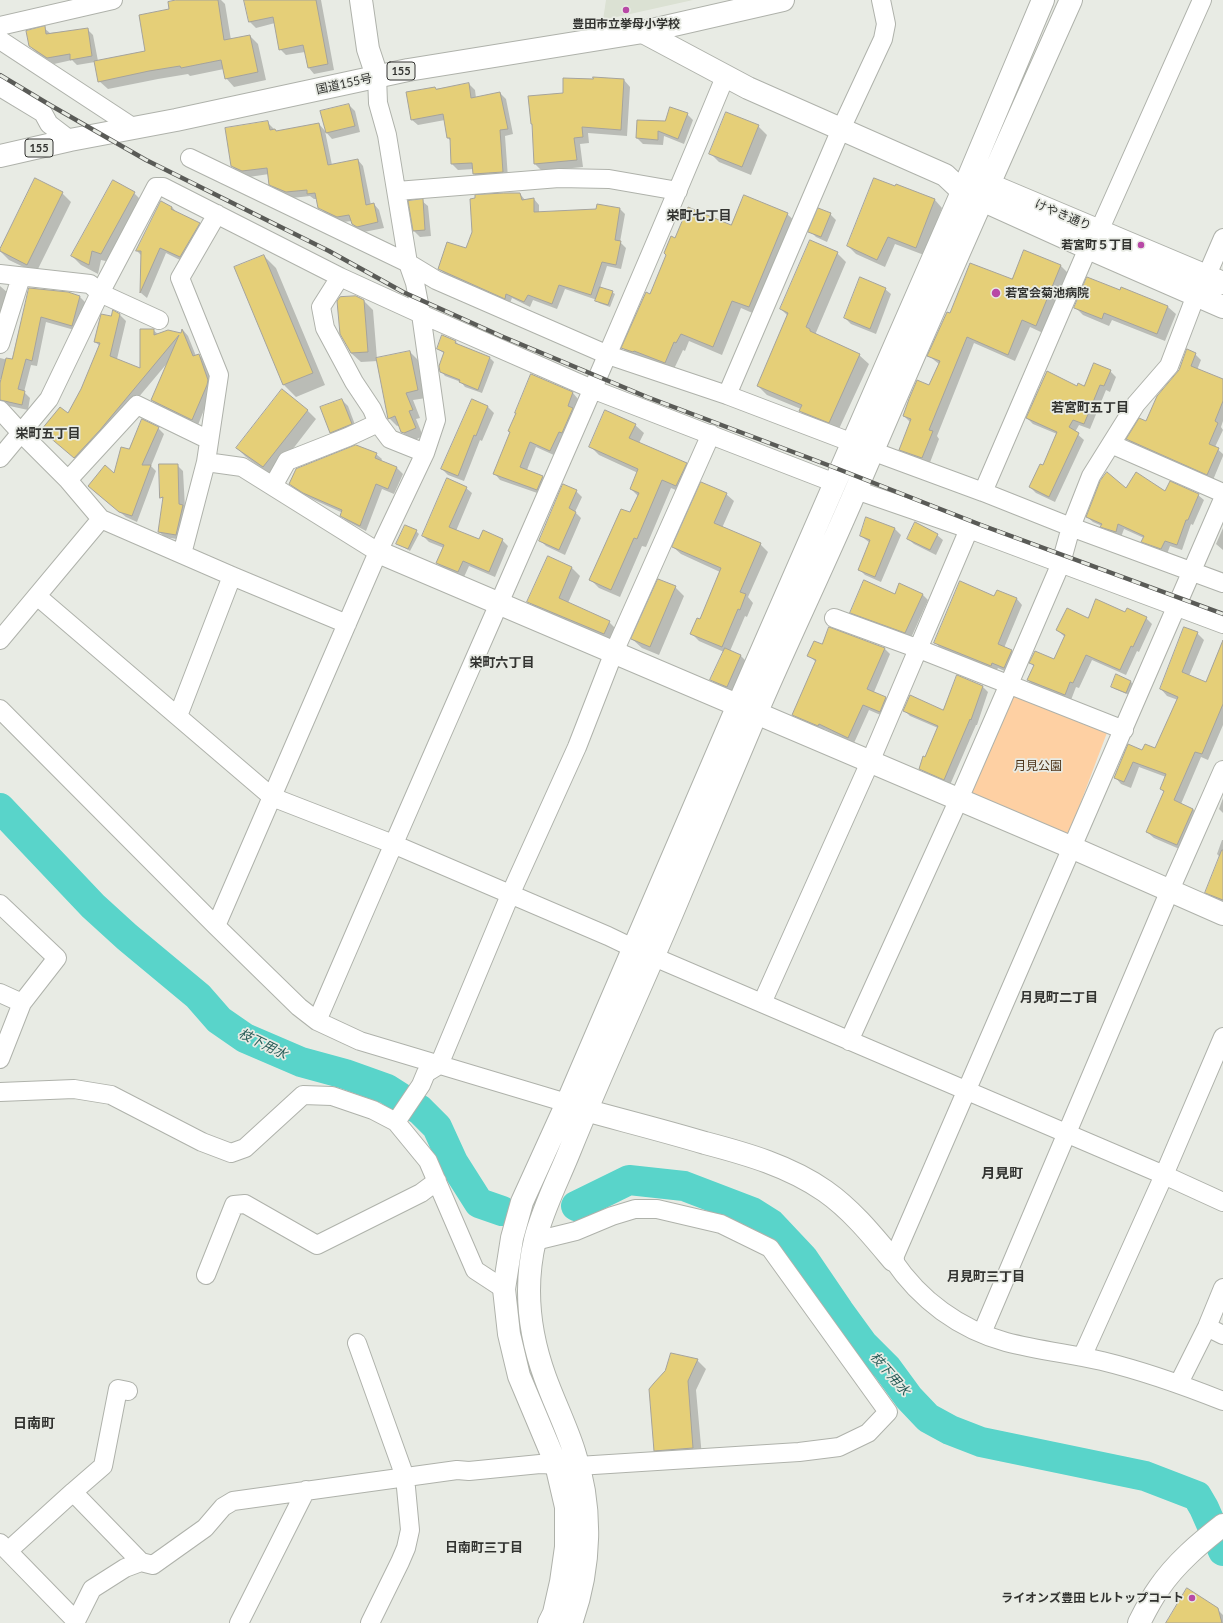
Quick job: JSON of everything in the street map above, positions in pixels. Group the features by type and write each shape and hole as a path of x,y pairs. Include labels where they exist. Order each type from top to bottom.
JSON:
{"main road":[{"path":"360,0 368,49 377,76"},
{"name":"国道155号","path":"0,156 377,76 644,32 783,0"},
{"path":"976,188 1043,0"},
{"path":"549,1623 554,1613 561,1582 566,1547 566,1507 556,1464 519,1376 509,1334 504,1289 512,1238 522,1202 576,1106 654,957 747,709 835,483 862,447 976,188 1071,0"},
{"path":"644,32 725,77 748,88 1093,240 1196,295 1223,307"},
{"name":"けやき通り","path":"1093,240 1215,279"},
{"path":"571,1623 582,1588 588,1540 585,1497 574,1450 541,1365 534,1336 529,1305 528,1286 535,1241 549,1195 568,1155 576,1106 633,948 747,709 856,490 862,447"},
{"path":"378,552 959,799 1223,914"},
{"path":"576,1106 756,1157 803,1177 845,1206 860,1220 893,1260"},
{"path":"1139,1623 1159,1588 1184,1558 1217,1530"}],"street":[{"path":"0,26 113,0"},
{"path":"727,395 841,129 883,39 886,24 881,0"},
{"path":"983,492 1093,240 1202,0"},
{"path":"0,40 134,128"},
{"path":"216,926 378,552 424,453 436,420 421,314 415,283 408,264 387,135 378,103 377,76"},
{"path":"317,1022 393,844 608,355 725,77"},
{"path":"0,87 43,113 49,124 70,140"},
{"path":"190,158 408,264 436,280 608,355 727,395 1071,527 1223,583"},
{"path":"396,191 559,178 609,179 678,191"},
{"path":"0,458 49,399 100,293 156,186 163,187 340,277 592,389 835,483"},
{"path":"182,554 206,462 219,375 180,278 217,214"},
{"path":"1215,279 1223,238"},
{"path":"0,274 90,284 100,293 159,320"},
{"path":"0,344 21,277"},
{"path":"340,277 321,307 325,328 354,382 372,409 378,423 390,439 424,453"},
{"path":"849,1040 959,799 1061,563 1071,527 1091,476 1136,404 1169,366 1196,295"},
{"path":"68,480 137,405 209,440"},
{"path":"0,410 21,434 68,480 101,519 347,624"},
{"path":"273,486 287,461 348,437 378,423"},
{"path":"399,1118 417,1092 426,1073 439,1065 510,895 577,747 614,652 711,434"},
{"path":"1111,444 1223,493"},
{"path":"206,462 242,466 378,552"},
{"path":"856,490 969,529 1223,624"},
{"path":"1223,499 968,1091 893,1260 903,1274 928,1300 963,1326 1006,1342 1102,1361 1179,1383 1223,1401"},
{"path":"0,640 101,519"},
{"path":"762,1003 870,762 969,529"},
{"path":"178,716 232,576"},
{"path":"37,596 272,797 393,844 633,948"},
{"path":"834,618 919,649 1124,730"},
{"path":"0,709 216,926 299,1007 317,1022 360,1041 576,1106"},
{"path":"982,1333 1170,890 1223,770"},
{"path":"0,904 56,958 22,1003 0,1059"},
{"path":"654,957 1164,1175 1223,1202"},
{"path":"0,993 22,1003"},
{"path":"1082,1357 1164,1175 1223,1037"},
{"path":"0,1092 74,1088 111,1095 202,1142 232,1153 245,1148 303,1096 332,1096 399,1118 428,1161 475,1270 504,1289"},
{"path":"206,1275 234,1205 245,1204 317,1245 421,1194 437,1181"},
{"path":"73,1492 141,1562 153,1565 168,1556 205,1528 223,1507 233,1501 457,1470 469,1471 540,1464 578,1466 799,1452 839,1447 868,1433 888,1412 770,1248 721,1224 657,1209 635,1209 612,1216 576,1231 535,1241"},
{"path":"1179,1383 1223,1288"},
{"path":"1206,1327 1223,1335"},
{"path":"357,1343 405,1477 410,1530 400,1562 370,1623"},
{"path":"128,1391 118,1389 104,1466 4,1547 75,1622 92,1589 125,1568 141,1562"},
{"path":"239,1623 306,1490"}],"shaded area":[{"name":"豊田市立挙母小学校","path":"606,0 693,0 603,20"}],"green space":[{"name":"月見公園","path":"1010,691 1108,730 1070,831 1062,836 968,796"}],"building":[{"path":"176,0 218,0 224,40 250,35 258,72 225,79 221,60 181,68 180,66 149,71 98,82 94,61 145,51 139,15 169,9 168,2"},
{"path":"244,0 316,0 328,64 308,68 303,45 279,50 273,17 249,22"},
{"path":"45,26 46,34 88,28 92,56 70,60 70,54 47,58 29,46 26,31"},
{"path":"593,77 624,79 621,130 582,127 583,137 574,138 577,160 534,164 532,124 528,96 563,93 563,78 593,79"},
{"path":"469,83 471,98 500,92 508,129 500,130 503,172 473,174 472,163 451,164 450,138 447,138 443,114 411,120 406,92 435,87 436,89"},
{"path":"349,104 355,126 326,133 320,111"},
{"path":"670,107 688,113 678,139 658,131 658,140 636,138 637,120 665,121"},
{"path":"726,112 759,125 742,167 709,154"},
{"path":"268,121 270,130 275,129 276,131 319,123 328,165 358,159 366,205 374,203 378,222 357,227 352,224 349,215 337,217 318,208 315,193 307,194 307,190 286,192 269,185 267,168 242,171 231,166 225,128"},
{"path":"35,178 63,192 27,265 0,251 0,249"},
{"path":"874,178 895,186 896,184 935,199 916,248 888,237 877,260 847,246"},
{"path":"113,180 135,192 101,254 92,251 89,265 71,256"},
{"path":"520,193 522,200 534,198 534,212 596,209 597,204 620,208 615,240 621,241 616,265 602,262 591,295 559,285 552,304 528,295 524,302 506,294 505,299 438,269 447,242 466,248 472,232 470,199 475,198 475,195"},
{"path":"744,195 788,213 749,307 732,301 713,347 681,334 676,343 674,342 665,363 634,351 621,348 646,292 650,294 666,255 664,253 671,236 675,238 688,207 731,225"},
{"path":"423,199 425,230 413,231 408,201"},
{"path":"161,201 172,207 171,209 200,223 180,257 160,248 140,293 141,251 136,251"},
{"path":"818,208 831,213 821,237 808,232"},
{"path":"810,240 838,252 806,327 810,329 810,331 860,354 829,423 799,411 802,405 757,386 788,313 780,309"},
{"path":"1024,250 1061,265 1036,326 1022,320 1008,355 967,337 929,430 933,431 922,458 899,450 911,419 903,416 909,399 917,380 929,385 940,361 927,356 947,312 950,313 970,263 1012,279"},
{"path":"264,255 313,373 283,385 234,267"},
{"path":"860,277 886,288 870,329 844,318"},
{"path":"1087,277 1120,290 1121,287 1168,306 1157,334 1104,313 1102,319 1074,308"},
{"path":"600,287 613,291 608,305 595,301"},
{"path":"29,288 68,292 80,296 72,326 41,317 32,361 26,359 18,389 25,391 22,405 0,400 0,383 6,358 12,359"},
{"path":"356,296 364,300 368,352 351,353 340,334 337,301 340,297"},
{"path":"113,310 120,314 110,356 140,368 140,329 154,329 154,335 168,330 181,333 182,329 193,356 199,354 208,380 207,385 192,420 151,400 179,335 100,430 74,458 41,430 60,407 68,413 81,389 100,343 94,342 101,314 111,316"},
{"path":"442,335 456,341 455,343 490,357 478,390 459,382 460,380 440,372 439,366 444,352 437,349"},
{"path":"1187,349 1196,353 1191,366 1223,379 1223,401 1215,421 1218,423 1209,444 1219,448 1207,475 1126,439 1139,418 1146,421 1157,396 1179,370"},
{"path":"410,351 418,390 406,393 413,410 409,411 416,428 404,433 401,432 395,416 388,419 376,358"},
{"path":"1094,363 1111,370 1104,386 1100,385 1084,424 1073,420 1069,427 1079,433 1049,497 1029,487 1040,464 1043,465 1057,432 1026,418 1047,371 1077,386 1078,383 1084,386"},
{"path":"531,374 573,392 568,406 573,408 562,433 559,432 550,451 530,442 520,467 543,476 537,490 493,474 510,432 508,431"},
{"path":"282,389 308,410 263,467 236,448"},
{"path":"342,399 352,424 330,433 320,407"},
{"path":"472,399 488,406 476,436 474,435 458,476 441,469"},
{"path":"605,410 636,424 629,438 687,463 676,486 662,480 637,539 634,538 611,590 589,580 621,509 630,512 639,493 630,489 638,469 589,447"},
{"path":"142,419 159,427 142,465 151,465 132,516 119,512 88,486 105,465 114,473 121,447 129,449"},
{"path":"356,445 377,453 375,458 397,467 388,489 376,484 360,526 340,516 342,510 303,493 289,484 296,469"},
{"path":"159,464 178,464 179,504 183,505 176,535 158,532 163,497 160,498"},
{"path":"1107,472 1126,488 1136,472 1165,491 1170,481 1199,494 1188,520 1186,520 1177,545 1165,541 1161,549 1141,542 1144,536 1118,524 1116,532 1100,527 1102,524 1086,517 1100,481"},
{"path":"447,478 467,487 449,527 479,539 483,530 503,539 489,572 463,561 458,572 436,563 444,545 422,536"},
{"path":"701,482 727,493 714,523 761,543 740,592 746,594 740,610 738,609 722,647 690,634 697,618 700,619 721,568 672,547"},
{"path":"563,484 577,490 569,508 576,512 559,550 539,541"},
{"path":"866,517 895,528 875,577 858,570 870,540 860,536"},
{"path":"915,522 938,534 930,550 907,539"},
{"path":"405,525 417,530 408,549 396,544"},
{"path":"548,556 572,567 559,598 610,621 604,634 527,602"},
{"path":"658,579 676,586 650,647 631,639"},
{"path":"864,580 895,594 899,583 923,594 905,633 850,613"},
{"path":"960,581 994,596 997,590 1017,598 998,644 1012,650 1004,668 992,663 991,666 934,643"},
{"path":"1096,599 1125,612 1127,608 1147,617 1120,670 1086,655 1073,683 1070,682 1065,695 1027,680 1034,665 1029,663 1035,651 1054,659 1065,635 1056,630 1067,608 1088,618"},
{"path":"829,627 885,648 867,689 886,697 880,712 863,705 848,738 819,724 818,726 792,715 816,660 807,656 814,641 822,644"},
{"path":"1184,627 1198,632 1182,672 1206,682 1223,640 1223,704 1202,754 1195,752 1174,800 1193,809 1177,845 1146,832 1164,791 1160,789 1166,774 1133,762 1124,782 1114,778 1128,744 1142,750 1145,744 1155,748 1178,697 1160,689"},
{"path":"725,648 741,655 727,687 710,680"},
{"path":"1116,674 1131,681 1126,693 1111,687"},
{"path":"957,675 983,686 971,720 970,719 944,780 919,769 923,756 925,757 938,726 903,711 910,695 943,710"},
{"path":"1223,850 1223,900 1205,893"},
{"path":"671,1353 698,1359 688,1381 693,1448 654,1451 649,1389 665,1371"},
{"name":"ライオンズ豊田 ヒルトップコート","path":"1187,1588 1218,1608 1222,1623 1166,1623"}],"waterway":[{"name":"枝下用水","path":"0,808 93,906 127,937 198,996 219,1020 245,1038 301,1062 345,1074 387,1089 420,1110 437,1127 453,1162 479,1203 502,1211"},
{"name":"枝下用水","path":"576,1206 629,1180 684,1186 752,1212 771,1224 803,1258 863,1344 887,1368 909,1398 928,1418 950,1430 981,1442 1145,1476 1197,1496 1223,1551"}],"railway":[{"path":"0,75 146,160 329,251 403,292 501,336 647,397 981,525 1223,614"}],"place":[{"name":"豊田市立挙母小学校","path":"626,10"},
{"name":"若宮町５丁目","path":"1141,245"},
{"name":"若宮会菊池病院","path":"996,293"},
{"name":"ライオンズ豊田 ヒルトップコート","path":"1192,1598"}],"district":[{"name":"栄町七丁目","path":"699,216"},
{"name":"若宮町五丁目","path":"1090,408"},
{"name":"栄町五丁目","path":"48,434"},
{"name":"栄町六丁目","path":"502,663"},
{"name":"月見町二丁目","path":"1059,998"},
{"name":"月見町","path":"1002,1173"},
{"name":"月見町三丁目","path":"986,1277"},
{"name":"日南町","path":"34,1423"},
{"name":"日南町三丁目","path":"484,1548"}]}
